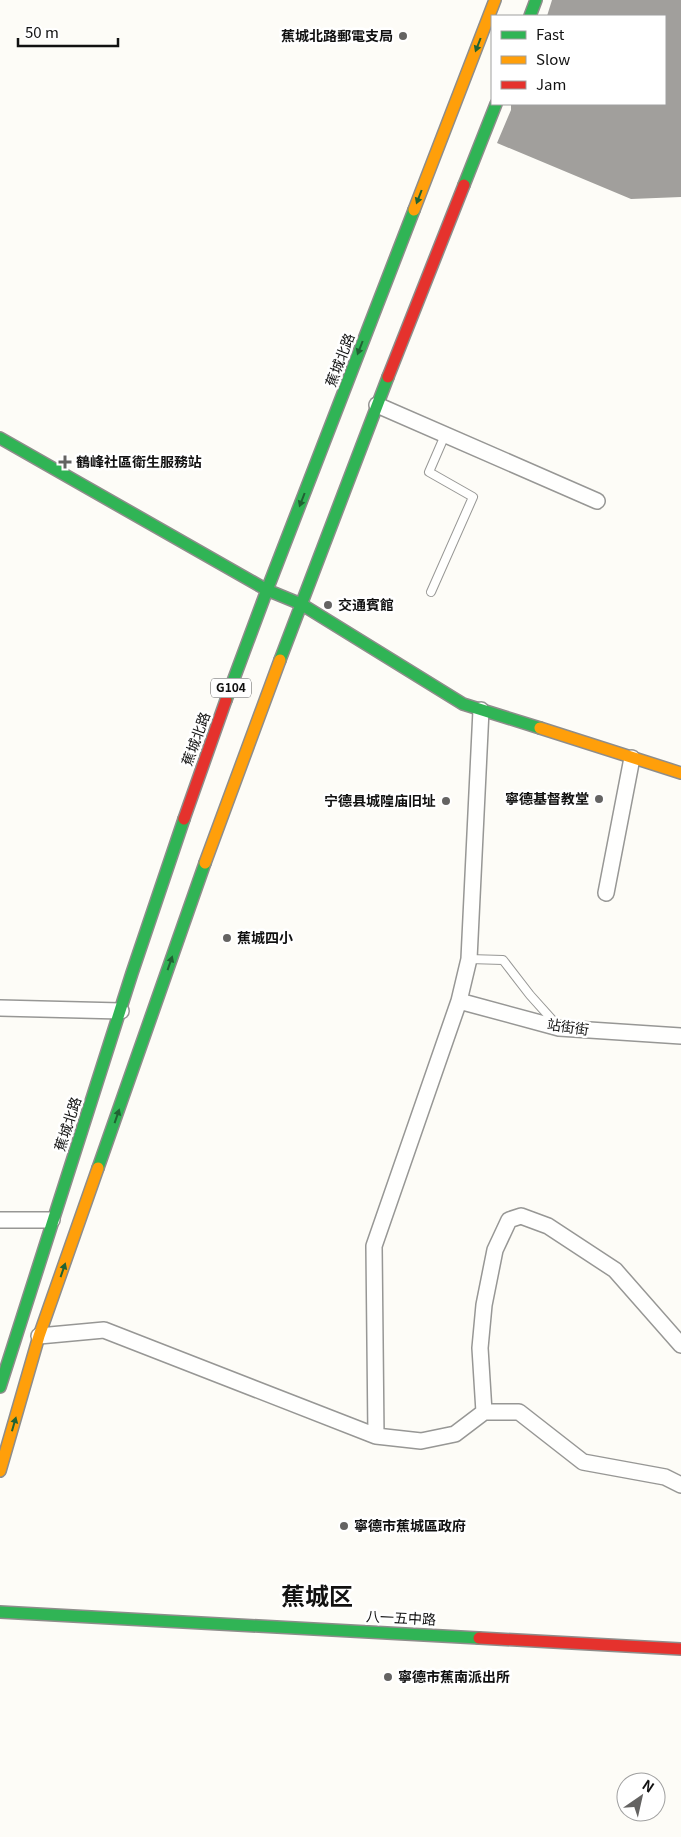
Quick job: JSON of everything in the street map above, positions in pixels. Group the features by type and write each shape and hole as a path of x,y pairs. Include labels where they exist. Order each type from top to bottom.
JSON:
{"main road":[{"name":"蕉城北路","path":"0,1387 132,973 201,769 267,590 496,0"},
{"path":"530,15 536,0"},
{"name":"G104","path":"0,1471 39,1336 225,806 377,405 496,105"},
{"path":"0,438 267,590 301,604 463,704 681,773"},
{"name":"八一五中路","path":"0,1612 681,1649"}],"street":[{"path":"377,405 597,501"},
{"path":"376,1436 374,1246 459,1001 468,959 481,710"},
{"path":"606,893 632,758"},
{"name":"站街街","path":"459,1001 559,1028 681,1036"},
{"path":"0,1008 121,1011"},
{"path":"484,1412 480,1348 484,1305 494,1250 509,1220 521,1216 548,1226 615,1270 681,1345"},
{"path":"0,1220 52,1220"},
{"path":"39,1336 104,1330 376,1436 421,1442 455,1434 484,1412 519,1412 583,1462 666,1477 681,1485"}],"lane":[{"path":"431,592 473,497 429,472 445,435"},
{"path":"468,959 503,960 530,996 559,1028"}],"building":[{"path":"552,0 681,0 681,197 631,199 497,143 511,110 511,105 666,105 666,15 547,15"}],"traffic: fast":[{"path":"530,15 536,0"},
{"path":"464,185 496,105"},
{"path":"226,700 414,210"},
{"path":"280,660 388,377"},
{"path":"0,438 267,590 301,604 463,704 540,728"},
{"path":"0,1387 132,973 184,819"},
{"path":"98,1168 205,863"},
{"path":"0,1612 479,1638"}],"traffic: slow":[{"path":"414,210 495,0"},
{"path":"205,863 280,660"},
{"path":"540,728 681,773"},
{"path":"0,1471 39,1336 98,1168"}],"traffic: jam":[{"path":"388,377 464,185"},
{"path":"184,819 226,700"},
{"path":"479,1638 681,1649"}],"place":[{"name":"蕉城北路郵電支局","path":"403,36"},
{"name":"鶴峰社區衛生服務站","path":"65,462"},
{"name":"交通賓館","path":"328,605"},
{"name":"寧德基督教堂","path":"599,799"},
{"name":"宁德县城隍庙旧址","path":"446,801"},
{"name":"蕉城四小","path":"227,938"},
{"name":"寧德市蕉城區政府","path":"344,1526"},
{"name":"寧德市蕉南派出所","path":"388,1677"}],"district":[{"name":"蕉城区","path":"317,1597"}]}
